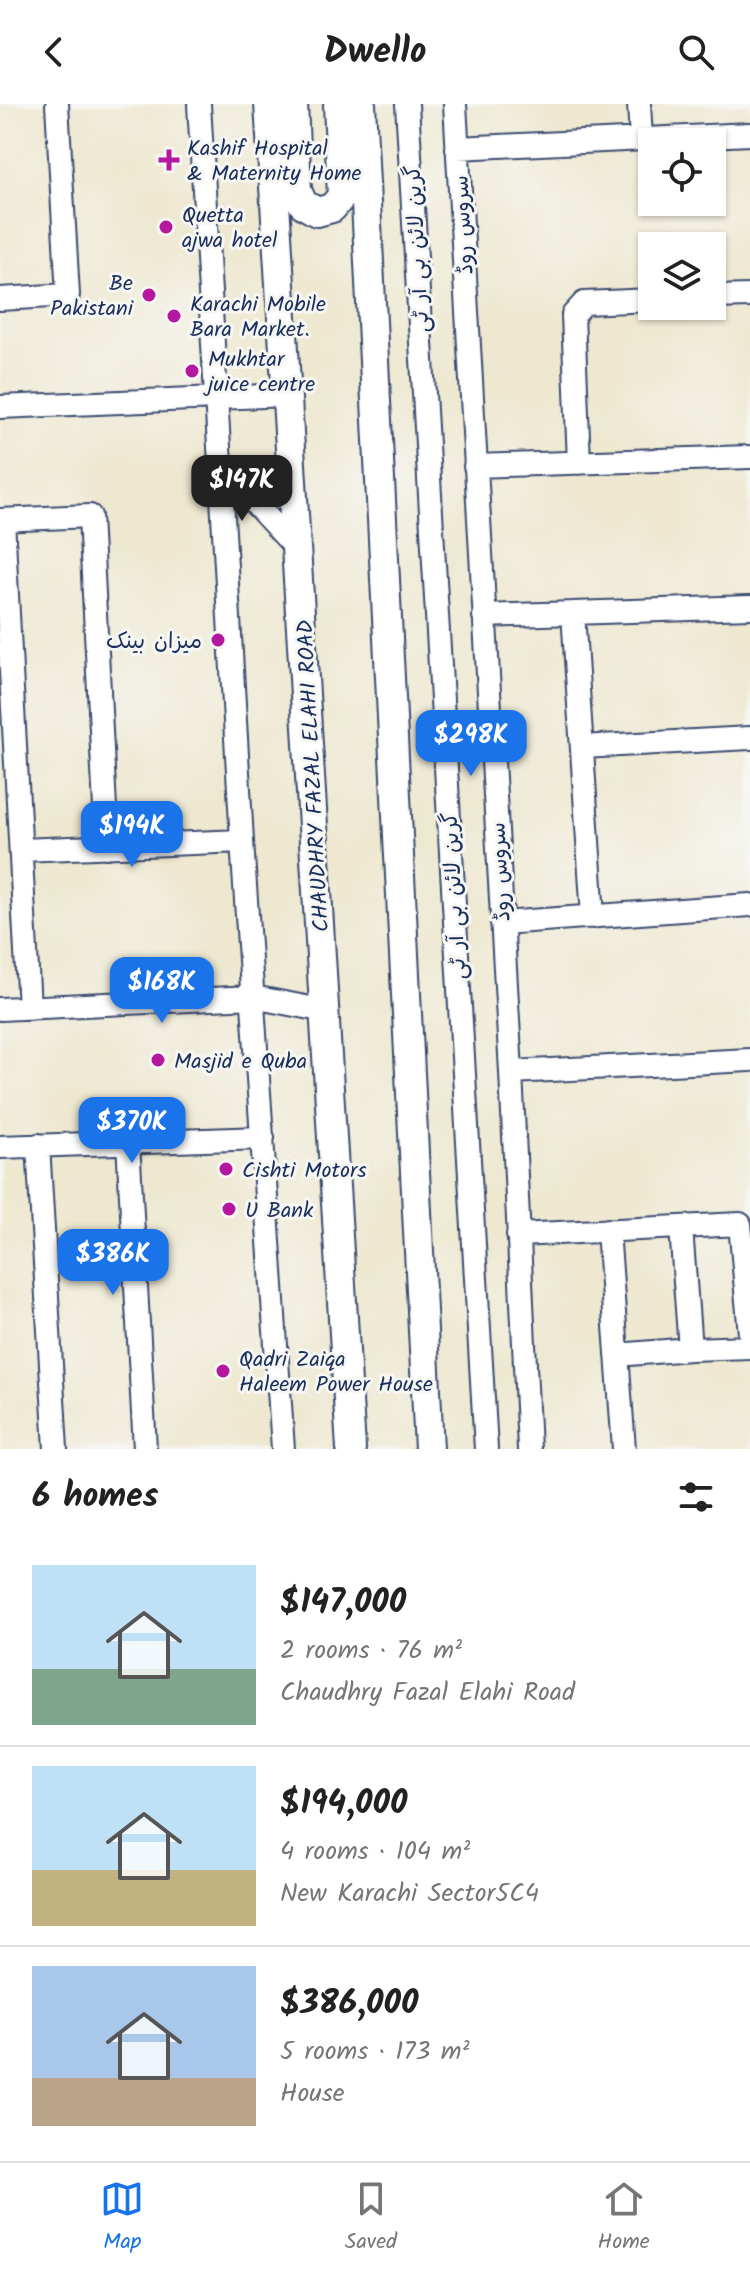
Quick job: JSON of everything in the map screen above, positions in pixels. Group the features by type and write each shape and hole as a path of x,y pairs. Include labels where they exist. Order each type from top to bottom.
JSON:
{"main road":[{"name":"CHAUDHRY FAZAL ELAHI ROAD","path":"269,104 351,1449"},
{"path":"293,104 297,190 303,204 317,212 332,208 342,196 338,104"},
{"path":"361,104 429,1449"}],"street":[{"path":"0,299 68,295 57,104"},
{"path":"199,104 242,841 283,1449"},
{"name":"گرین لائن بی آر ٹی","path":"407,104 486,1449"},
{"name":"سروس روڈ","path":"455,104 511,1072 529,1449"},
{"path":"639,104 640,128"},
{"path":"726,135 750,134"},
{"path":"457,148 638,139"},
{"path":"726,297 750,296"},
{"path":"579,463 575,308 584,303 638,301"},
{"path":"0,407 289,395"},
{"path":"475,466 750,457"},
{"path":"219,465 298,550"},
{"path":"29,1008 21,850 8,741 2,520 90,516 107,847"},
{"path":"484,616 750,607"},
{"path":"573,613 593,917"},
{"path":"582,747 750,738"},
{"path":"21,850 242,841"},
{"path":"502,923 750,905"},
{"path":"0,1009 253,997 326,1011"},
{"path":"511,1072 750,1060"},
{"path":"0,1147 263,1138"},
{"path":"128,1142 145,1449"},
{"path":"38,1145 56,1449"},
{"path":"518,1235 740,1224 750,1334"},
{"path":"681,1228 690,1349"},
{"path":"608,1230 624,1449"},
{"path":"617,1355 750,1347"}],"place":[{"name":"Kashif Hospital & Maternity Home","path":"169,160"},
{"name":"Quetta ajwa hotel","path":"166,227"},
{"name":"Be Pakistani","path":"149,295"},
{"name":"Karachi Mobile Bara Market.","path":"174,316"},
{"name":"Mukhtar juice centre","path":"192,371"},
{"name":"میزان بینک","path":"218,640"},
{"name":"Masjid e Quba","path":"158,1060"},
{"name":"Cishti Motors","path":"226,1169"},
{"name":"U Bank","path":"229,1209"},
{"name":"Qadri Zaiqa Haleem Power House","path":"223,1371"}]}
